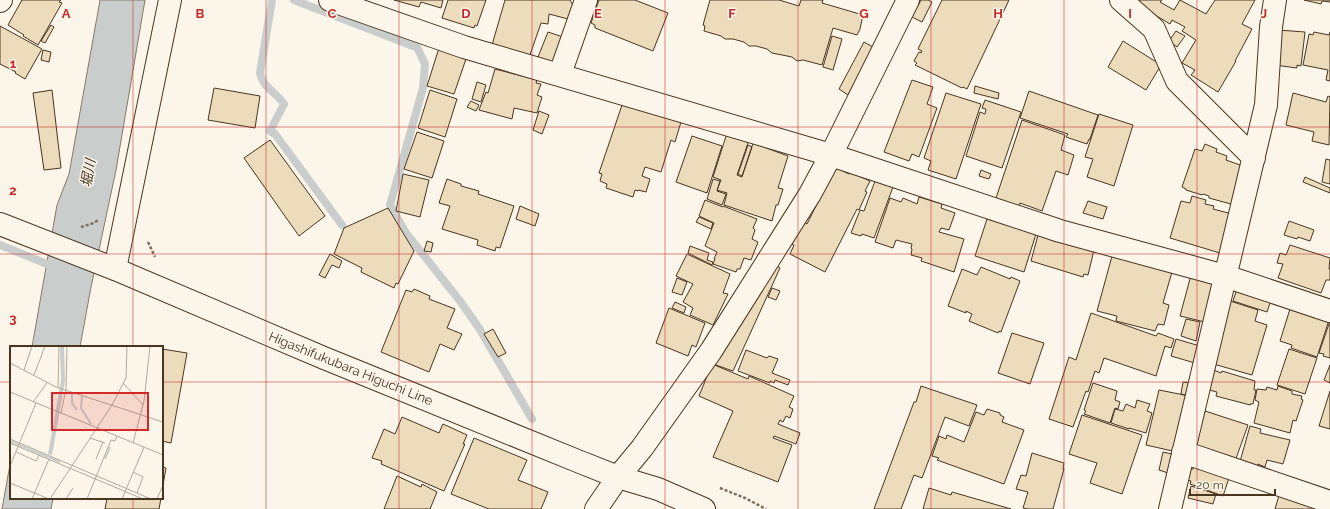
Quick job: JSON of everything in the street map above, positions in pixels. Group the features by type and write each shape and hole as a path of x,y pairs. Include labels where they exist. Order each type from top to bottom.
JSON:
{"street":[{"path":"109,267 170,0"},
{"path":"330,0 464,46 831,155 1060,231 1225,276 1330,310"},
{"path":"560,74 586,0"},
{"path":"596,509 618,477 642,448 711,351 810,194 908,0"},
{"path":"1121,0 1154,29 1177,81 1254,158"},
{"path":"1170,509 1266,105 1271,27 1275,0"},
{"name":"Higashifukubara Higuchi Line","path":"0,224 109,267 324,358 618,477 658,489 704,509"},
{"path":"1183,452 1330,502"}],"path":[{"path":"146,237 158,262"}],"water":[{"name":"堀川","path":"100,0 145,0 116,170 80,346 32,346 57,205 69,174"},
{"path":"10,465 10,499 53,499 51,509 2,509"}],"building":[{"path":"22,0 61,0 59,2 62,3 38,45 8,25"},
{"path":"394,0 443,0 441,8 421,2 419,7"},
{"path":"448,0 486,0 477,26 475,25 474,28 442,18"},
{"path":"505,0 570,0 574,7 568,19 549,14 548,24 541,23 530,55 492,45"},
{"path":"599,0 635,0 668,13 653,51 595,28 595,25 591,23"},
{"path":"710,0 779,0 799,6 801,0 823,0 822,3 863,15 857,35 833,28 822,65 803,60 797,61 792,57 772,53 767,49 749,46 744,42 733,39 725,39 721,36 704,31 705,26 703,25"},
{"path":"921,0 928,0 932,2 922,22 912,17"},
{"path":"942,0 1009,0 967,89 915,65 917,63 914,61 919,52 921,53 922,51 918,49"},
{"path":"1130,0 1162,0 1160,2 1174,10 1180,0 1206,14 1215,0 1255,0 1242,24 1252,29 1218,92 1191,75 1195,70 1182,63 1196,40 1182,31 1185,27 1172,20 1170,24"},
{"path":"1304,0 1330,0 1330,2 1322,1 1321,4"},
{"path":"51,25 54,27 45,43 41,41"},
{"path":"0,26 42,49 25,79 15,73 16,72 0,64"},
{"path":"1278,30 1305,32 1301,66 1297,65 1297,68 1275,65"},
{"path":"1176,31 1185,36 1177,47 1169,41"},
{"path":"548,32 563,37 553,63 538,57"},
{"path":"1314,32 1329,35 1330,32 1330,81 1326,80 1328,70 1303,65 1309,34 1313,35"},
{"path":"832,36 842,39 833,70 823,67"},
{"path":"1123,41 1161,65 1146,90 1108,67"},
{"path":"864,42 873,47 848,95 839,89"},
{"path":"439,48 467,56 454,94 427,86"},
{"path":"43,50 51,52 49,62 41,60"},
{"path":"495,69 537,80 536,83 541,84 537,95 542,97 537,113 514,108 512,119 479,110 486,92 488,93"},
{"path":"912,80 933,87 927,104 937,108 919,157 912,154 909,161 884,152"},
{"path":"477,82 486,85 481,102 472,99"},
{"path":"975,86 999,93 998,99 974,93"},
{"path":"214,88 260,96 255,128 208,120"},
{"path":"52,90 61,168 44,170 33,93"},
{"path":"430,90 457,99 445,137 418,128"},
{"path":"1029,91 1098,115 1087,144 1066,137 1068,134 1020,118"},
{"path":"946,93 981,104 956,179 928,170 931,161 924,158"},
{"path":"1293,93 1326,102 1328,96 1330,97 1329,145 1312,141 1314,132 1286,125"},
{"path":"985,100 1021,112 1002,168 966,156 980,112 985,114 986,109 982,108"},
{"path":"471,101 479,105 476,111 467,107"},
{"path":"622,105 644,110 681,122 675,142 671,140 661,172 645,167 642,176 650,179 646,192 635,190 633,197 606,188 607,184 600,181 602,174 599,173"},
{"path":"539,111 549,115 542,134 533,130"},
{"path":"1099,114 1133,125 1114,186 1087,177 1093,159 1085,157"},
{"path":"1022,120 1065,135 1061,150 1074,155 1068,175 1056,171 1042,211 1020,203 1018,208 995,201"},
{"path":"417,132 444,141 432,178 404,169"},
{"path":"727,133 749,140 737,175 742,177 753,143 788,156 778,188 783,189 778,205 776,205 772,221 724,205 727,193 717,190 721,180 713,177"},
{"path":"692,136 722,146 707,193 676,182"},
{"path":"270,140 325,216 299,236 244,158"},
{"path":"1205,144 1217,149 1216,152 1227,156 1226,160 1243,166 1231,204 1209,198 1209,196 1186,190 1182,187 1195,149 1202,151"},
{"path":"748,145 752,147 742,176 738,174"},
{"path":"1326,159 1330,160 1330,184 1322,182"},
{"path":"835,167 849,174 850,172 870,181 859,210 857,209 825,272 790,254 794,245 791,244 802,221 807,224"},
{"path":"981,170 991,174 989,179 979,176"},
{"path":"403,174 429,180 420,217 396,211"},
{"path":"1305,177 1330,188 1330,193 1303,182"},
{"path":"447,179 461,184 461,186 479,191 478,194 514,206 500,248 496,247 495,251 477,245 478,240 442,229 450,206 439,203"},
{"path":"713,179 720,181 717,191 726,194 722,205 707,199"},
{"path":"875,181 893,187 874,238 862,234 861,236 851,233 860,210 864,211"},
{"path":"1192,196 1206,200 1205,204 1214,206 1213,209 1232,214 1220,253 1170,238 1181,201 1190,203"},
{"path":"919,197 942,204 941,208 955,213 949,230 941,228 939,232 964,239 954,272 921,261 922,258 911,255 912,244 896,240 893,248 875,242 890,198 901,202 903,198 917,204"},
{"path":"705,200 757,219 753,228 755,230 752,239 758,242 751,260 744,258 740,269 737,269 736,272 713,264 717,252 705,246 714,223 699,216"},
{"path":"1088,201 1107,207 1103,219 1083,213"},
{"path":"520,206 539,214 535,226 516,219"},
{"path":"388,208 414,251 398,284 396,283 394,288 361,272 362,268 334,254 344,228"},
{"path":"699,217 713,223 711,229 696,222"},
{"path":"987,219 1036,234 1024,272 975,256"},
{"path":"1289,221 1314,230 1310,241 1284,235"},
{"path":"1038,235 1094,250 1088,275 1084,274 1083,277 1031,261"},
{"path":"427,241 433,243 431,252 424,251"},
{"path":"1290,245 1330,258 1330,280 1326,280 1321,293 1278,278 1283,264 1277,263 1280,253 1286,255"},
{"path":"690,246 709,253 707,260 713,262 712,265 688,253"},
{"path":"330,254 342,261 339,268 332,265 325,278 319,275"},
{"path":"687,254 730,274 723,293 728,294 713,325 690,315 693,308 683,302 693,284 676,276"},
{"path":"1112,256 1172,272 1163,303 1169,305 1164,325 1158,324 1155,331 1116,321 1117,316 1097,311"},
{"path":"775,265 780,268 733,371 713,364"},
{"path":"981,267 1010,279 1011,277 1020,281 1001,332 999,331 998,333 969,321 972,314 948,306 962,269 977,275"},
{"path":"1191,275 1217,283 1205,322 1180,316"},
{"path":"677,278 687,282 682,295 672,292"},
{"path":"772,288 780,291 776,300 768,297"},
{"path":"414,289 430,296 429,299 455,309 447,328 462,334 454,350 440,344 429,372 381,352 406,290 412,292"},
{"path":"1237,289 1271,300 1267,312 1233,301"},
{"path":"1230,301 1258,310 1255,321 1267,325 1252,375 1210,363"},
{"path":"675,302 686,307 684,313 672,308"},
{"path":"669,308 705,323 696,347 692,345 688,356 656,343"},
{"path":"1290,309 1329,320 1317,357 1291,348 1292,345 1280,341"},
{"path":"1091,313 1156,336 1158,333 1174,339 1171,348 1165,346 1156,376 1104,358 1099,373 1095,371 1088,392 1086,391 1073,427 1049,419 1069,357 1076,360"},
{"path":"1186,319 1200,322 1196,341 1181,336"},
{"path":"1330,321 1330,358 1319,353"},
{"path":"493,329 506,353 498,357 484,334"},
{"path":"1012,333 1044,343 1030,384 998,373"},
{"path":"1176,339 1200,346 1195,363 1171,356"},
{"path":"163,349 187,353 171,443 163,441"},
{"path":"1289,349 1317,358 1305,394 1277,385"},
{"path":"746,350 767,358 769,356 778,359 772,373 790,380 788,385 775,380 774,383 770,381 770,383 738,371"},
{"path":"712,364 748,379 749,376 794,396 789,407 793,409 790,418 786,416 783,422 780,420 778,424 800,433 796,444 774,436 773,438 792,445 778,482 713,457 733,411 699,396"},
{"path":"1330,365 1330,383 1324,380"},
{"path":"1211,369 1221,373 1222,371 1255,381 1254,390 1256,390 1253,404 1250,405 1216,396 1217,392 1205,389"},
{"path":"1183,382 1191,383 1189,396 1181,394"},
{"path":"1093,383 1117,391 1115,400 1120,402 1118,409 1115,408 1110,423 1084,414"},
{"path":"921,386 977,405 969,426 945,417 922,478 914,475 901,509 874,509 914,402 916,402"},
{"path":"1278,386 1292,391 1292,394 1302,396 1301,399 1303,400 1296,421 1293,420 1290,433 1254,423 1259,402 1255,400 1257,389 1266,390 1267,387 1277,390"},
{"path":"1159,390 1189,396 1177,452 1146,445"},
{"path":"1330,391 1330,429 1319,426"},
{"path":"1137,400 1150,404 1147,411 1152,413 1146,433 1111,423 1115,409 1123,411 1126,404 1135,408"},
{"path":"987,409 1000,413 1000,415 1004,417 1002,422 1024,430 1004,484 937,460 939,458 932,456 939,436 946,439 947,435 964,442 976,412 984,415"},
{"path":"1205,411 1248,425 1234,464 1192,449"},
{"path":"1082,415 1142,435 1122,494 1090,483 1097,463 1069,454"},
{"path":"402,417 439,433 443,424 467,435 463,444 465,444 444,491 381,464 382,461 372,458 384,429 395,434"},
{"path":"1250,426 1261,429 1260,433 1290,440 1283,464 1267,460 1265,467 1258,464 1256,470 1239,465"},
{"path":"474,438 527,460 518,480 548,492 541,509 489,509 451,494"},
{"path":"1163,452 1176,455 1171,474 1159,470"},
{"path":"1032,453 1064,463 1064,469 1053,509 1023,508 1028,492 1016,489 1021,475 1026,476"},
{"path":"1195,464 1230,475 1223,496 1190,484 1191,481 1187,480 1191,469 1193,469"},
{"path":"163,467 166,468 163,485"},
{"path":"397,476 421,487 422,484 437,492 430,509 384,509"},
{"path":"1191,486 1216,494 1213,504 1188,498"},
{"path":"929,488 951,495 952,492 1011,509 923,509"},
{"path":"1280,492 1330,509 1275,509"},
{"path":"107,499 161,499 159,509 105,509"}],"waterway":[{"path":"272,0 260,73 267,86 284,104 270,131 275,134 342,225"},
{"path":"294,0 417,47 425,64 423,88 390,205 406,233 460,301 479,328 532,419"},
{"path":"0,245 57,268"}]}
